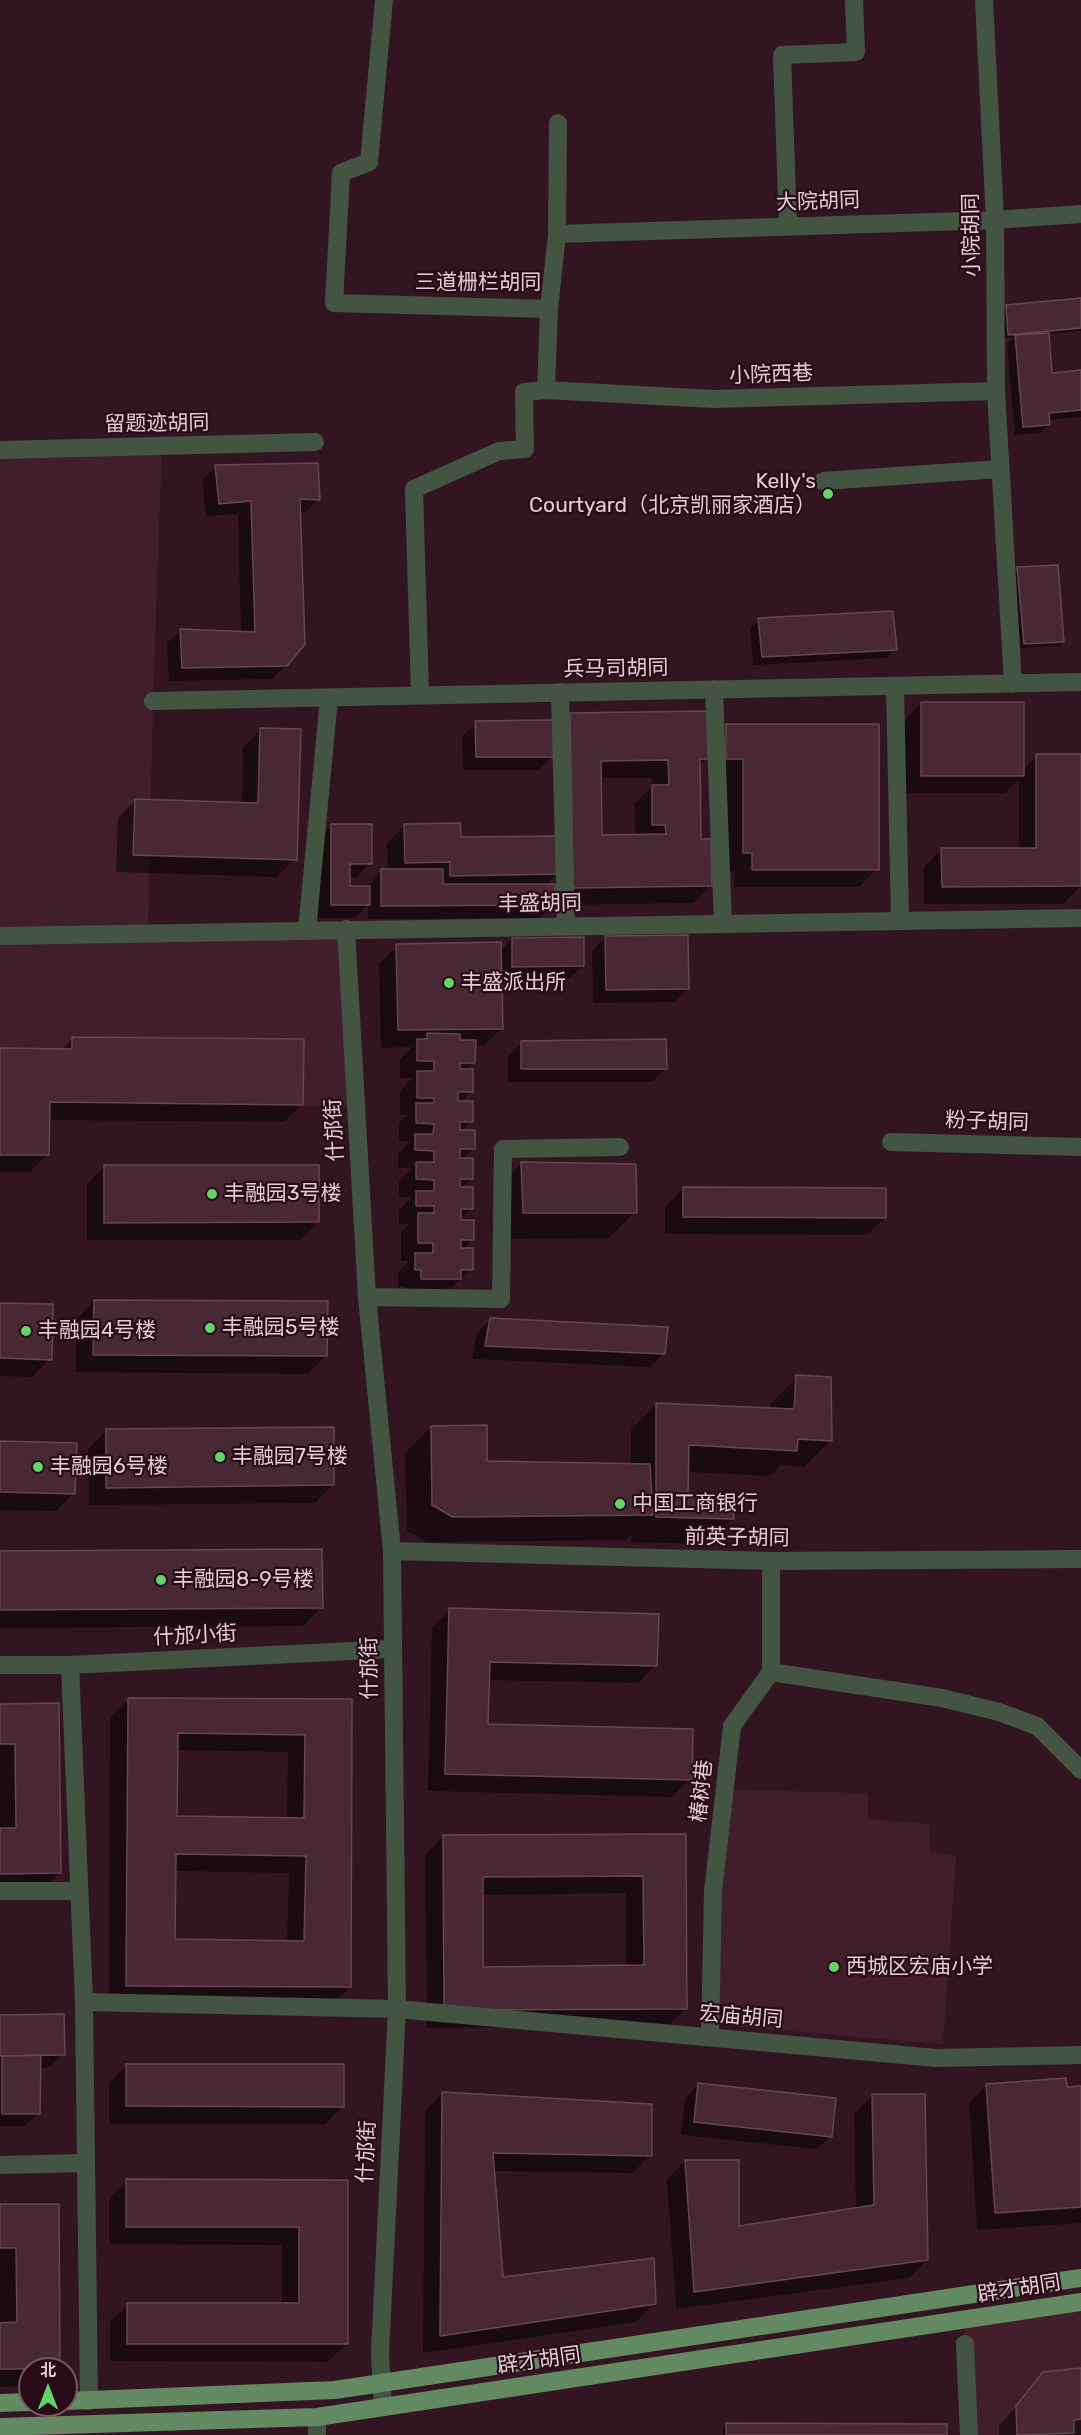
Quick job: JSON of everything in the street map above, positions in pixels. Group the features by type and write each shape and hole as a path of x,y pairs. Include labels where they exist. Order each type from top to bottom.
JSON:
{"main road":[{"name":"辟才胡同","path":"78,2401 335,2390 1081,2278"},
{"name":"辟才胡同","path":"0,2427 91,2430 317,2426 383,2407 1081,2302"},
{"path":"0,2403 18,2402"}],"street":[{"name":"三道栅栏胡同","path":"384,0 369,162 341,173 334,303 549,309 557,234 558,123"},
{"path":"788,226 782,55 856,52 854,0"},
{"name":"小院胡同","path":"984,0 995,220 996,391 1013,684"},
{"name":"大院胡同","path":"557,234 995,220 1081,214"},
{"path":"420,695 414,489 500,452 525,449 524,392 546,390 549,309"},
{"name":"小院西巷","path":"546,390 713,399 996,391"},
{"name":"留题迹胡同","path":"0,450 315,442"},
{"path":"823,481 1000,469"},
{"name":"兵马司胡同","path":"153,701 1081,682"},
{"path":"895,686 900,921"},
{"path":"714,689 723,923"},
{"path":"560,692 566,926"},
{"path":"307,930 329,698"},
{"name":"丰盛胡同","path":"0,936 1081,918"},
{"name":"什邡街","path":"346,930 367,1297 392,1551 397,2009 380,2383 383,2407"},
{"name":"粉子胡同","path":"891,1142 1081,1147"},
{"path":"367,1297 501,1299 503,1149 620,1147"},
{"name":"前英子胡同","path":"392,1551 771,1562 1081,1559"},
{"path":"771,1562 771,1672 942,1698 999,1712 1037,1725 1081,1770"},
{"name":"什邡小街","path":"0,1665 70,1665 392,1649"},
{"path":"70,1665 84,2002 84,2163 89,2401"},
{"name":"椿树巷","path":"710,2037 713,1892 732,1726 771,1672"},
{"path":"0,1892 78,1891"},
{"name":"宏庙胡同","path":"84,2002 397,2009 936,2058 1081,2055"},
{"path":"0,2165 84,2163"},
{"path":"965,2344 969,2435"}],"shaded area":[{"path":"162,446 148,933 346,929 356,1107 50,1102 0,1155 0,447"},
{"name":"西城区宏庙小学","path":"732,1790 868,1793 868,1819 929,1824 930,1851 956,1856 943,2044 719,2025 721,1909"},
{"path":"1081,2304 1081,2435 969,2435 964,2320"}],"building":[{"path":"1081,298 1081,328 1008,335 1006,305"},
{"path":"1049,333 1052,373 1081,370 1081,410 1049,413 1050,425 1023,427 1015,335"},
{"path":"318,463 320,500 300,499 305,644 287,666 182,668 180,629 255,632 251,501 219,504 215,465"},
{"path":"1058,565 1064,642 1024,644 1017,567"},
{"path":"893,611 897,650 762,657 758,618"},
{"path":"921,702 1024,702 1024,776 921,776"},
{"path":"707,711 708,759 700,759 701,839 711,839 712,886 573,888 570,713","holes":["668,760 669,785 652,785 652,825 665,825 666,834 602,835 601,761"]},
{"path":"553,720 554,757 476,757 475,721"},
{"path":"726,724 879,724 879,870 752,870 752,853 743,853 743,759 726,759"},
{"path":"260,728 301,729 297,860 133,855 135,799 258,803"},
{"path":"1036,754 1081,754 1081,886 942,887 941,848 1036,848"},
{"path":"460,823 461,837 559,836 560,874 450,876 450,862 405,863 404,824"},
{"path":"331,824 372,824 372,864 350,864 350,886 370,886 370,905 331,905"},
{"path":"381,869 443,869 443,884 555,884 555,905 381,906"},
{"path":"688,935 689,989 606,990 605,936"},
{"path":"584,937 584,966 512,967 512,938"},
{"path":"501,942 503,1029 398,1030 396,944"},
{"path":"427,1033 460,1034 460,1040 476,1040 475,1063 460,1063 460,1069 473,1069 473,1092 458,1092 458,1101 473,1101 473,1122 460,1122 460,1130 475,1130 475,1149 460,1149 460,1158 473,1158 473,1179 460,1179 460,1187 473,1187 473,1209 461,1209 461,1220 474,1220 474,1240 461,1240 461,1248 473,1248 473,1270 461,1270 461,1279 421,1279 421,1270 415,1270 415,1253 433,1253 433,1243 418,1243 418,1213 434,1213 434,1206 416,1206 416,1191 434,1191 434,1180 416,1179 416,1162 434,1162 434,1151 415,1150 415,1134 433,1134 434,1124 416,1123 416,1103 434,1103 434,1098 417,1098 417,1071 434,1071 434,1061 417,1061 417,1039 427,1039"},
{"path":"72,1037 304,1039 303,1105 50,1102 49,1155 0,1155 0,1048 72,1049"},
{"path":"666,1039 667,1069 521,1069 521,1041"},
{"path":"521,1162 636,1164 637,1213 523,1213"},
{"name":"丰融园3号楼","path":"104,1165 319,1165 319,1222 104,1223"},
{"path":"683,1187 886,1188 886,1218 683,1217"},
{"name":"丰融园5号楼","path":"94,1300 328,1301 327,1356 93,1355"},
{"name":"丰融园4号楼","path":"0,1303 53,1304 52,1360 0,1358"},
{"path":"490,1318 668,1327 665,1354 485,1346"},
{"path":"796,1375 831,1377 832,1441 798,1439 797,1451 689,1445 688,1494 731,1494 734,1519 656,1517 656,1403 794,1409"},
{"path":"487,1425 487,1461 650,1464 653,1515 453,1517 432,1505 431,1426"},
{"name":"丰融园7号楼","path":"334,1427 334,1485 106,1488 106,1429"},
{"name":"丰融园6号楼","path":"0,1441 77,1443 75,1494 0,1492"},
{"name":"丰融园8-9号楼","path":"322,1549 323,1608 0,1610 0,1551"},
{"path":"449,1608 659,1614 657,1666 490,1662 488,1724 693,1729 692,1780 445,1774"},
{"path":"128,1698 352,1699 351,1987 126,1986","holes":["178,1733 305,1735 304,1818 177,1816","176,1854 306,1856 304,1941 175,1939"]},
{"path":"59,1703 61,1873 0,1874 0,1828 16,1828 15,1744 0,1744 0,1704"},
{"path":"686,1834 687,2009 444,2010 443,1835","holes":["643,1876 644,1965 483,1967 483,1877"]},
{"path":"64,2014 65,2055 0,2056 0,2015"},
{"path":"41,2055 40,2114 2,2114 2,2056"},
{"path":"126,2064 344,2064 344,2107 126,2106"},
{"path":"1066,2078 1067,2087 1081,2086 1081,2207 995,2213 986,2084"},
{"path":"698,2083 836,2098 832,2137 694,2122"},
{"path":"442,2092 652,2104 652,2156 493,2153 503,2277 654,2258 656,2304 440,2336"},
{"path":"872,2094 925,2094 928,2260 694,2292 685,2160 739,2160 739,2226 874,2205"},
{"path":"126,2179 348,2180 348,2344 127,2344 127,2303 299,2303 299,2227 126,2227"},
{"path":"0,2204 59,2204 60,2357 18,2357 18,2369 0,2369 0,2323 17,2322 16,2248 0,2248"},
{"path":"1081,2368 1081,2419 1074,2420 1074,2433 1017,2435 1016,2406 1043,2372"},
{"path":"726,2423 947,2424 947,2435 726,2435"}],"place":[{"name":"Kelly's Courtyard（北京凯丽家酒店）","path":"828,494"},
{"name":"丰盛派出所","path":"449,983"},
{"name":"丰融园3号楼","path":"212,1194"},
{"name":"丰融园5号楼","path":"210,1328"},
{"name":"丰融园4号楼","path":"26,1331"},
{"name":"丰融园7号楼","path":"220,1457"},
{"name":"丰融园6号楼","path":"38,1467"},
{"name":"中国工商银行","path":"620,1504"},
{"name":"丰融园8-9号楼","path":"161,1580"},
{"name":"西城区宏庙小学","path":"834,1967"}]}
